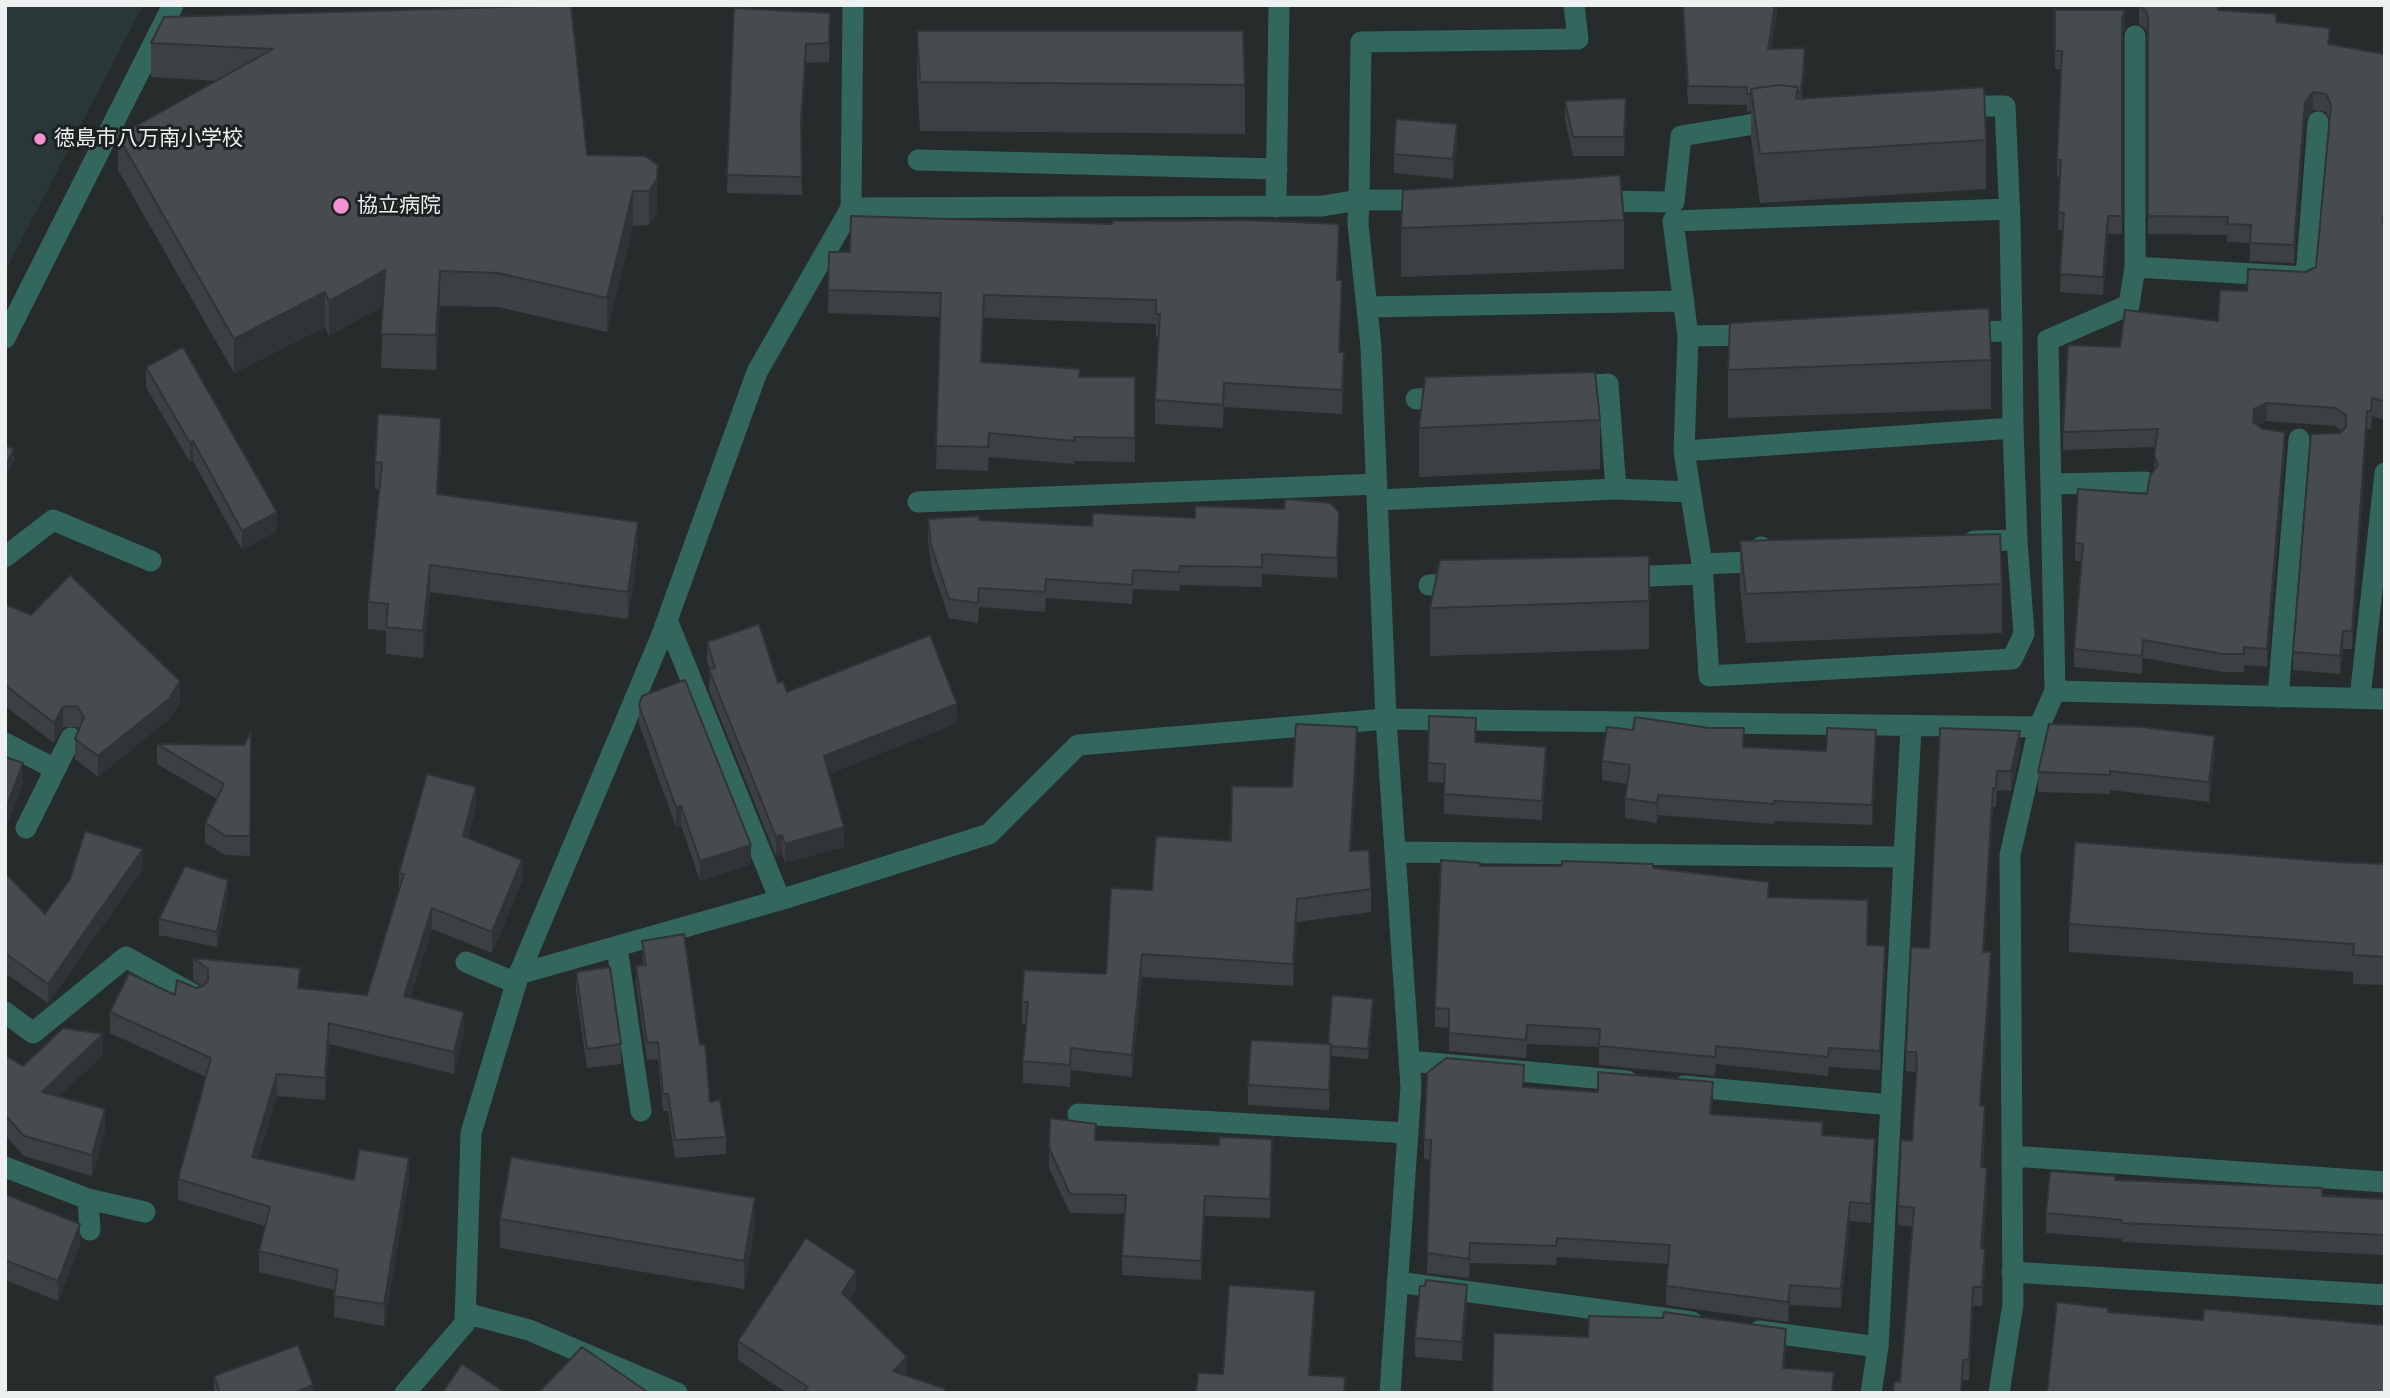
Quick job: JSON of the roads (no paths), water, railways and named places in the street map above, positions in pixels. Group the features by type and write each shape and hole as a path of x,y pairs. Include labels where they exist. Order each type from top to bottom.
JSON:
{"street":[{"path":"5,338 173,5"},
{"path":"405,1393 466,1323 471,1133 518,979 667,620 757,372 850,208 853,5"},
{"path":"1276,207 1279,5"},
{"path":"1390,1393 1411,1087 1386,719 1367,307 1358,224 1360,42 1577,39 1574,5"},
{"path":"1999,1393 2012,1304 2010,855 2039,727 2056,691 2048,340 2129,305 2135,267 2135,36"},
{"path":"1805,124 1778,120 1681,136 1673,211 1688,336 1684,451 1702,569 1709,676 2012,659 2024,634 2017,540 2010,209 2005,106 1940,107"},
{"path":"2135,267 2306,277 2318,122"},
{"path":"918,160 1277,169"},
{"path":"850,208 1276,207 1322,206 1359,200 1453,200"},
{"path":"1577,201 1673,211 2010,209"},
{"path":"1367,307 1684,301"},
{"path":"1944,332 2012,331"},
{"path":"1688,336 1783,335"},
{"path":"1553,388 1608,384 1616,489"},
{"path":"1416,399 1471,395"},
{"path":"1684,451 2014,428"},
{"path":"2276,436 2322,439"},
{"path":"2278,697 2298,439"},
{"path":"2360,698 2385,473"},
{"path":"2051,484 2145,482"},
{"path":"918,502 1377,492 1616,489 1690,492"},
{"path":"5,557 53,520 152,561"},
{"path":"1950,541 2017,540"},
{"path":"1593,578 1702,569 1749,562 1764,544 1777,544"},
{"path":"1429,585 1484,583"},
{"path":"667,620 780,900"},
{"path":"2056,691 2385,699"},
{"path":"466,962 518,979 989,834 1078,745 1386,719 2039,727"},
{"path":"1871,1393 1878,1347 1911,727"},
{"path":"26,828 71,738"},
{"path":"5,743 55,769"},
{"path":"1396,852 1904,857"},
{"path":"617,947 641,1111"},
{"path":"5,1012 33,1033 126,957 196,996"},
{"path":"1409,1061 1891,1105"},
{"path":"1079,1114 1408,1133"},
{"path":"2012,1156 2385,1182"},
{"path":"5,1167 88,1199 145,1212"},
{"path":"88,1199 90,1230"},
{"path":"2012,1272 2385,1294"},
{"path":"1397,1282 1713,1325"},
{"path":"466,1313 529,1330 677,1393"},
{"path":"1741,1329 1878,1347"}],"place":[{"name":"徳島市八万南小学校","path":"40,139"},
{"name":"協立病院","path":"341,206"}]}
